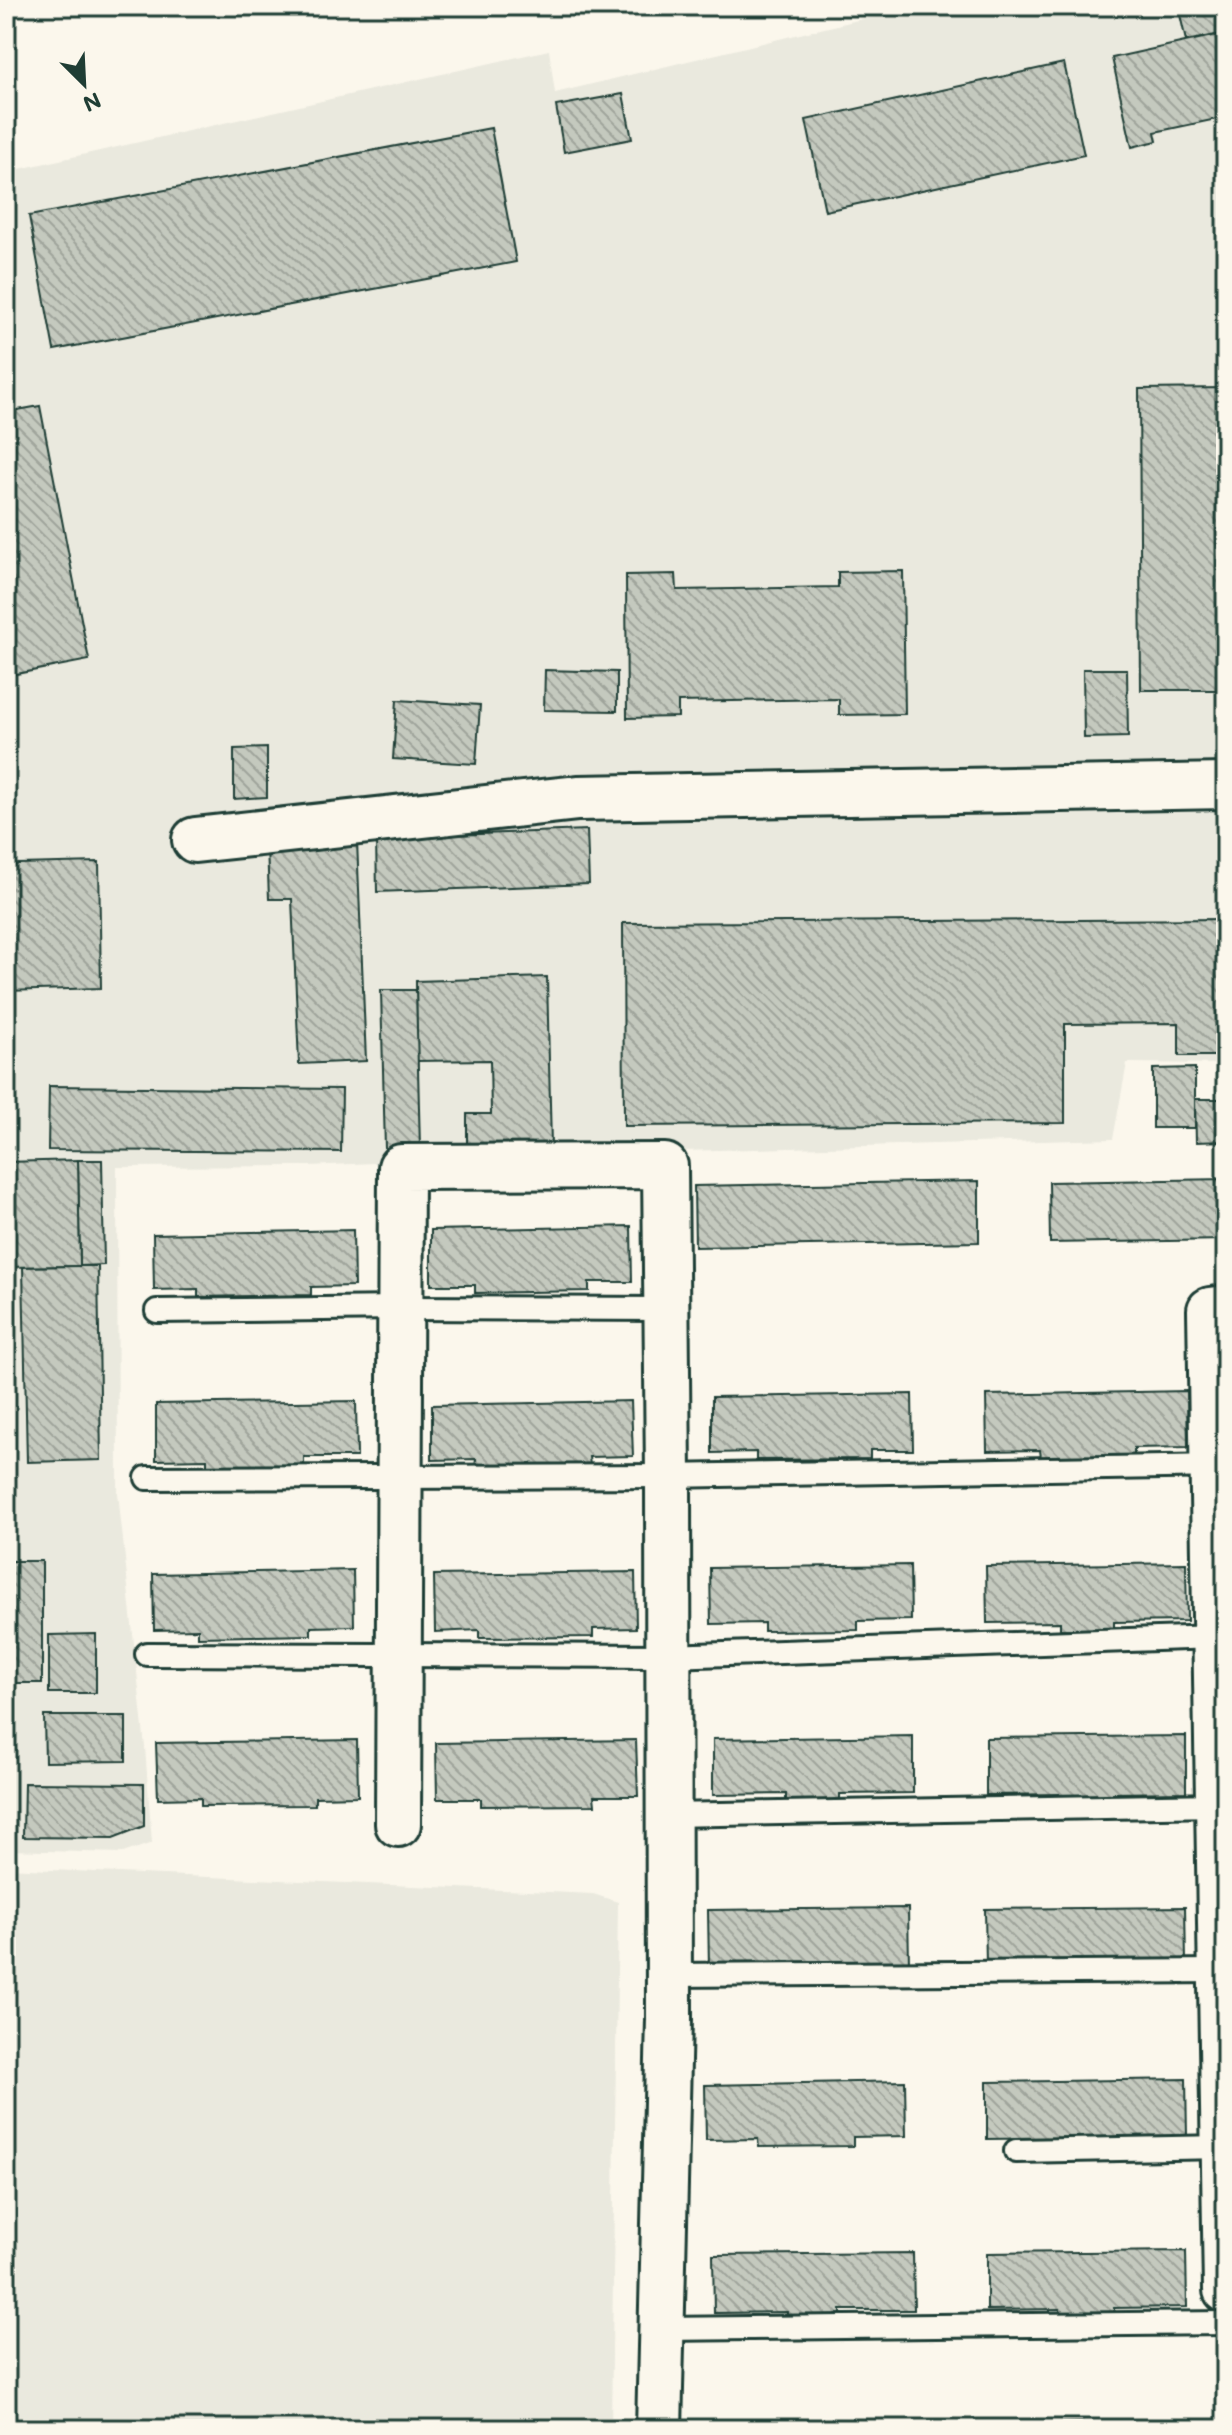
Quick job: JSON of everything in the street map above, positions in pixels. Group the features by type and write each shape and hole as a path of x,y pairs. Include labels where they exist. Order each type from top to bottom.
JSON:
{"street":[{"path":"195,840 578,798 1226,786"},
{"path":"398,1824 401,1167 665,1166 669,1975 659,2429"},
{"path":"1226,1308 1210,1310 1219,1466 1215,1637 1226,2290"}],"lane":[{"path":"157,1311 666,1309"},
{"path":"147,1478 668,1476 1219,1466"},
{"path":"147,1654 669,1656 1215,1637"},
{"path":"669,1815 1218,1805"},
{"path":"669,1975 1221,1971"},
{"path":"1016,2151 1224,2147"},
{"path":"662,2329 1226,2323"}],"path":[{"path":"6,11 26,6"}],"shaded area":[{"path":"916,6 1226,6 1226,1064 1127,1063 1113,1139 570,1154 309,1166 117,1167 118,1493 152,1843 123,1853 6,1850 6,172 549,50 555,93"},
{"path":"6,1868 593,1894 618,1902 611,2429 6,2429"}],"building":[{"path":"1178,6 1226,6 1226,33 1186,41"},
{"path":"1226,33 1226,117 1155,132 1157,141 1132,147 1112,58"},
{"path":"1064,63 1084,155 825,211 806,120"},
{"path":"623,94 632,139 564,152 556,106"},
{"path":"491,128 516,262 54,350 29,216"},
{"path":"1226,388 1226,690 1141,690 1139,389"},
{"path":"40,406 89,660 6,676 6,412"},
{"path":"903,571 905,714 839,715 839,699 678,702 678,717 627,718 626,575 676,574 677,590 838,587 838,572"},
{"path":"1083,669 1127,669 1128,737 1084,738"},
{"path":"545,670 617,672 617,711 544,710"},
{"path":"397,700 480,705 476,764 393,759"},
{"path":"267,748 267,797 234,799 234,749"},
{"path":"587,830 589,884 377,892 376,838"},
{"path":"357,841 366,1061 299,1064 292,899 269,899 267,845"},
{"path":"99,862 101,988 6,991 6,869 18,864"},
{"path":"1226,919 1226,1056 1179,1056 1179,1023 1065,1024 1065,1123 624,1126 623,923"},
{"path":"547,977 551,1146 467,1149 467,1114 491,1114 490,1060 417,1061 416,981"},
{"path":"381,990 416,990 420,1148 385,1149"},
{"path":"1195,1068 1195,1128 1153,1128 1153,1069"},
{"path":"49,1086 342,1089 341,1152 48,1150"},
{"path":"1195,1099 1226,1099 1226,1141 1196,1142"},
{"path":"78,1160 102,1160 104,1265 80,1266"},
{"path":"78,1160 80,1266 6,1267 6,1162"},
{"path":"1226,1179 1226,1240 1050,1243 1049,1182"},
{"path":"979,1181 979,1242 695,1247 694,1186"},
{"path":"631,1226 632,1282 589,1282 589,1291 475,1293 475,1285 431,1285 431,1230"},
{"path":"353,1230 354,1286 311,1287 311,1295 198,1297 198,1289 154,1290 153,1234"},
{"path":"98,1266 101,1460 27,1462 23,1267"},
{"path":"1187,1391 1188,1447 1134,1448 1134,1456 1041,1458 1040,1450 987,1451 986,1395"},
{"path":"912,1394 913,1450 870,1450 870,1459 756,1460 756,1452 712,1453 712,1397"},
{"path":"356,1401 357,1457 304,1457 304,1466 207,1467 207,1459 156,1460 156,1404"},
{"path":"631,1401 633,1456 589,1457 590,1465 475,1467 476,1459 432,1460 432,1405"},
{"path":"6,1561 42,1561 42,1683 6,1683"},
{"path":"1186,1563 1187,1621 1114,1622 1114,1629 1060,1629 1060,1622 987,1623 986,1566"},
{"path":"910,1565 911,1620 858,1621 858,1630 764,1631 764,1623 711,1624 710,1568"},
{"path":"353,1570 354,1626 311,1627 311,1635 198,1637 198,1629 154,1630 153,1574"},
{"path":"635,1572 636,1628 593,1629 593,1637 479,1638 479,1630 435,1632 434,1575"},
{"path":"96,1634 96,1693 49,1693 49,1635"},
{"path":"44,1716 126,1716 126,1761 45,1762"},
{"path":"913,1736 913,1793 840,1794 840,1801 786,1801 786,1794 713,1795 713,1739"},
{"path":"1186,1736 1186,1792 1113,1793 1113,1800 1059,1801 1059,1794 986,1795 986,1738"},
{"path":"357,1740 358,1796 315,1797 315,1805 201,1806 201,1798 158,1799 156,1743"},
{"path":"636,1740 638,1796 594,1796 595,1805 481,1806 481,1799 437,1799 436,1743"},
{"path":"24,1783 144,1784 144,1826 113,1838 23,1837"},
{"path":"1185,1907 1186,1963 986,1966 985,1909"},
{"path":"908,1908 909,1965 709,1968 708,1910"},
{"path":"1186,2079 1187,2137 1114,2137 1114,2144 1060,2145 1060,2138 987,2139 987,2082"},
{"path":"905,2081 906,2136 853,2137 853,2146 759,2147 758,2139 706,2140 705,2085"},
{"path":"1186,2251 1187,2307 1114,2308 1114,2315 1060,2316 1060,2309 987,2310 987,2253"},
{"path":"913,2253 914,2310 841,2310 841,2317 787,2318 787,2312 714,2313 713,2255"},
{"path":"1189,2421 1189,2429 989,2429 989,2424"},
{"path":"914,2424 914,2429 714,2429 714,2427"}]}
